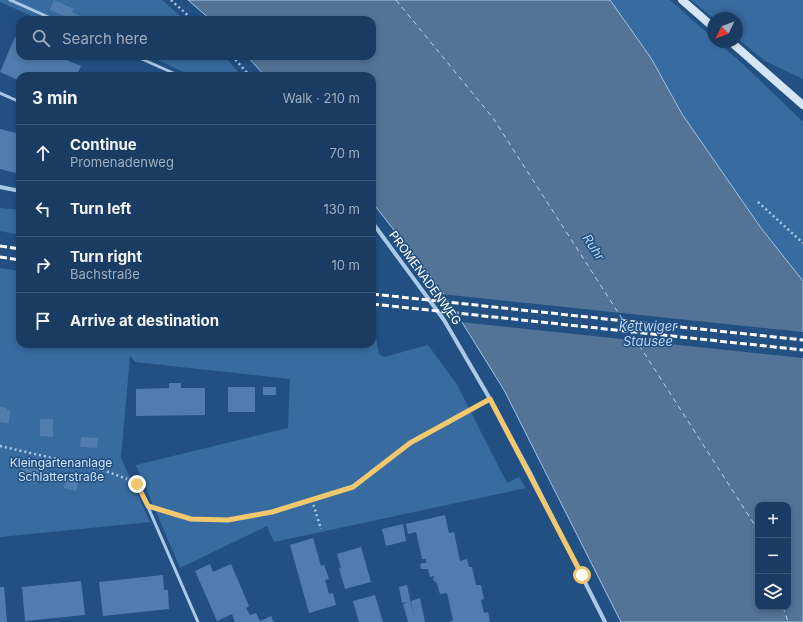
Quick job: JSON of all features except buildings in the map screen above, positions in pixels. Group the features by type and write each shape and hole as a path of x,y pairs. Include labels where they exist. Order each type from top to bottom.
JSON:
{"main road":[{"path":"682,0 707,22"},
{"path":"737,48 802,104"}],"street":[{"path":"0,187 16,190"},
{"name":"PROMENADENWEG","path":"376,227 444,320 490,399 543,498 605,622"}],"lane":[{"path":"10,0 46,16"},
{"path":"144,60 171,72"},
{"path":"0,93 16,100"},
{"path":"137,484 198,622"}],"path":[{"path":"171,0 189,16"},
{"path":"236,60 246,72"},
{"path":"758,202 803,243"},
{"path":"148,506 191,519 228,520 272,512 312,500 353,487 410,443 490,399"},
{"path":"0,446 100,469 114,473 137,484"},
{"path":"312,500 321,529"}],"green space":[{"path":"0,0 162,0 180,16 32,16 0,2"},
{"path":"610,0 670,0 707,33 707,48 724,48 742,63 803,122 803,281 761,228 682,114 651,58"},
{"path":"691,0 803,0 803,79 765,61 743,43 743,12 707,13"},
{"path":"158,60 228,60 238,72 183,72"},
{"path":"0,208 16,210 16,234 0,231"},
{"name":"Kleingartenanlage Schlatterstraße","path":"0,268 16,270 16,348 376,348 376,338 379,354 384,357 428,345 456,383 507,483 519,477 526,488 274,542 267,526 180,568 136,465 288,428 290,379 135,362 130,356 121,458 150,522 0,537"}],"water":[{"name":"Kettwiger Stausee","path":"188,0 610,0 651,58 682,114 761,228 803,281 803,622 621,622 504,390 447,298 376,207 376,72 261,72 251,60 376,60 376,16 206,16"}],"pier":[{"path":"441,294 803,332 803,358 460,322"}],"ferry route":[{"path":"396,0 493,118 755,525"},
{"path":"784,610 788,622"}],"railway":[{"path":"0,246 16,248"},
{"path":"0,257 16,259"},
{"path":"376,294 803,340"},
{"path":"376,304 803,350"}],"route":[{"path":"137,484 148,506 191,519 228,520 272,512 353,487 410,443 490,399 582,575"}],"water label":[{"name":"Ruhr","path":"594,247"}]}
